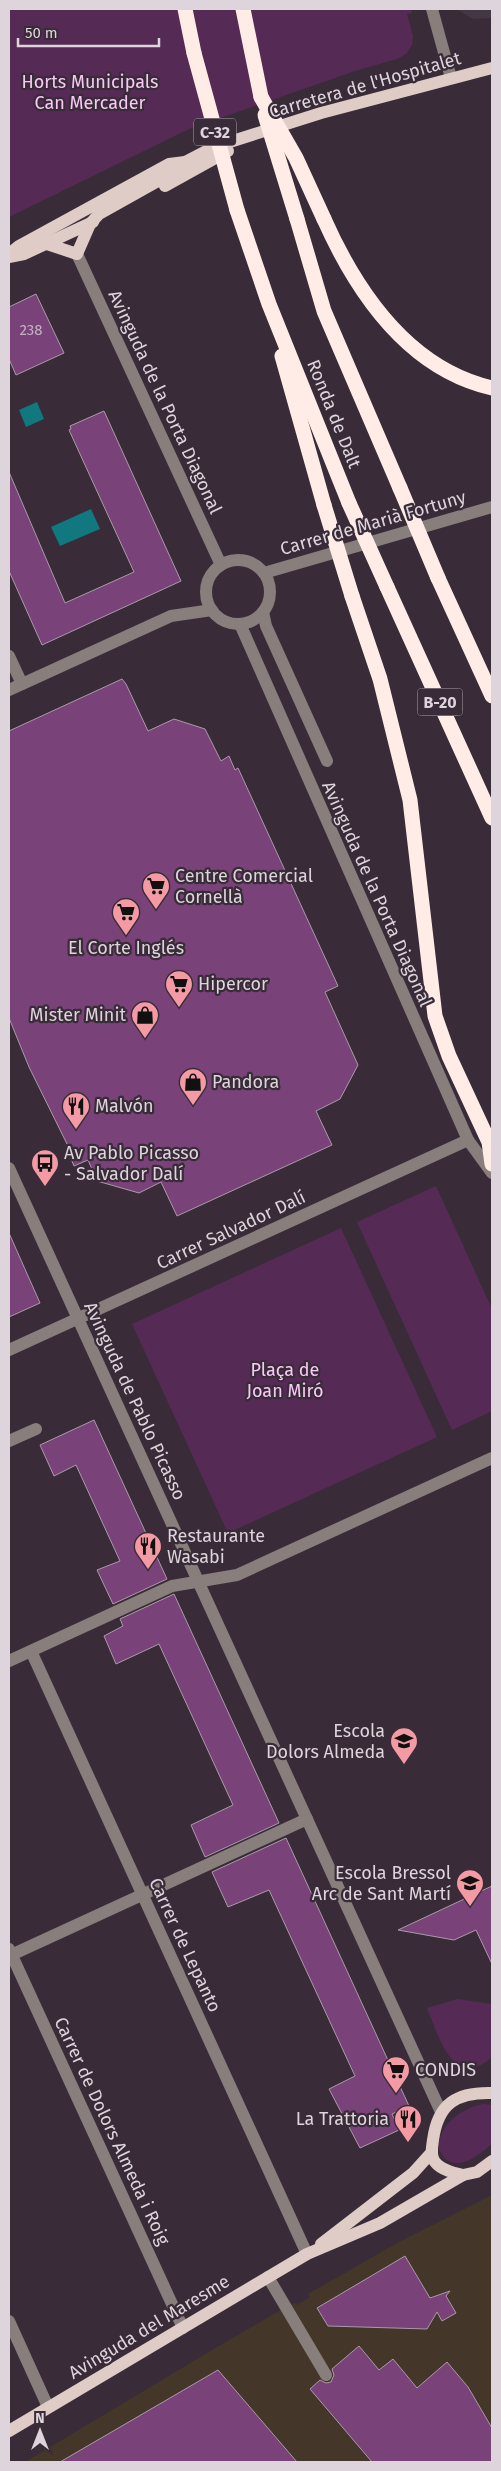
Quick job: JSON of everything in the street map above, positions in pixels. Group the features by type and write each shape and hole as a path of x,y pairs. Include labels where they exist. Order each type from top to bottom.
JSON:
{"highway":[{"name":"Ronda de Dalt","path":"185,9 194,53 220,150 246,238 270,304 349,503 492,818"},
{"name":"Ronda de Dalt","path":"243,9 269,130 324,311 438,578 492,696"},
{"path":"261,97 296,158 348,269 369,300 400,336 416,351 436,365 472,382 492,388"},
{"path":"270,304 288,382 324,505 380,679 410,800 435,1016 449,1056 489,1142 492,1164"}],"main road":[{"name":"Carretera de l'Hospitalet","path":"77,254 90,224 98,214 112,204 174,172 185,162 214,147 321,113 492,68"},
{"name":"Carretera de l'Hospitalet","path":"9,256 24,254 90,224 219,157 248,136"},
{"name":"Carretera de l'Hospitalet","path":"9,256 19,246 169,164 185,162"},
{"path":"46,244 77,254"},
{"path":"479,2094 492,2083"},
{"path":"463,2175 441,2168 434,2162 432,2152 436,2122 441,2112 449,2103 460,2097 492,2093"},
{"path":"307,2254 413,2173 432,2152"},
{"path":"307,2254 380,2223 463,2175 477,2172 492,2161"},
{"name":"Avinguda del Maresme","path":"9,2431 307,2254"}],"street":[{"path":"432,9 451,78"},
{"name":"Avinguda de la Porta Diagonal","path":"77,254 221,565"},
{"name":"Carrer de Marià Fortuny","path":"264,573 492,507"},
{"path":"241,560 251,563 264,573 269,588 263,612 255,620 240,624 221,621 212,610 206,587 209,579 221,565 241,560"},
{"path":"9,690 171,616 212,610"},
{"path":"263,612 266,626 327,762"},
{"name":"Avinguda de la Porta Diagonal","path":"240,624 468,1140 492,1173"},
{"path":"9,656 22,684"},
{"name":"Carrer Salvador Dalí","path":"9,1350 468,1140"},
{"name":"Avinguda de Pablo Picasso","path":"9,1168 13,1188 78,1319 441,2112"},
{"path":"9,1441 36,1429"},
{"path":"9,1661 172,1586 237,1575 492,1458"},
{"name":"Carrer de Lepanto","path":"31,1651 307,2254"},
{"path":"10,1953 307,1819"},
{"name":"Carrer de Dolors Almeda i Roig","path":"10,1953 183,2328"},
{"path":"477,2172 492,2169"},
{"path":"268,2277 326,2375"},
{"path":"9,2322 48,2407"}],"shaded area":[{"path":"456,9 492,9 492,18 473,19"},
{"path":"492,2195 492,2462 25,2462 286,2307 295,2303 297,2305 310,2297 308,2294 397,2243"}],"green space":[{"name":"Horts Municipals Can Mercader","path":"9,9 411,9 412,13 407,14 413,36 412,45 406,54 397,59 355,71 189,129 9,217"},
{"path":"436,1186 492,1309 492,1411 452,1430 357,1222"},
{"name":"Plaça de Joan Miró","path":"341,1228 437,1437 228,1533 132,1324"},
{"path":"457,1999 492,2004 492,2057 479,2066 467,2068 457,2064 449,2056 427,2008"},
{"path":"484,2104 492,2105 492,2143 480,2154 465,2162 450,2162 439,2149 439,2140 442,2132 460,2113"}],"water":[{"path":"37,402 44,419 26,427 19,410"},
{"path":"91,509 100,529 60,546 51,527"}],"building":[{"path":"36,294 64,353 16,375 9,359 9,307"},
{"path":"104,411 181,581 42,645 9,571 9,472 65,603 134,572 69,430 71,429 70,426"},
{"name":"Centre Comercial Cornellà","path":"122,679 148,731 174,719 205,729 221,761 229,756 235,770 238,768 338,986 325,992 358,1065 340,1099 316,1111 332,1145 177,1216 161,1182 139,1193 97,1181 88,1160 74,1166 66,1147 68,1146 29,1067 9,1018 9,731"},
{"path":"9,1233 40,1303 9,1317"},
{"path":"94,1420 167,1579 113,1604 97,1570 120,1561 76,1465 54,1476 40,1445"},
{"path":"174,1594 279,1823 205,1857 191,1825 233,1805 159,1644 116,1664 104,1636 123,1626 120,1619"},
{"path":"286,1838 409,2106 392,2114 399,2130 360,2148 329,2089 355,2076 269,1890 228,1907 212,1872"},
{"name":"Escola Bressol Arc de Sant Martí","path":"492,1886 492,1964 476,1930 454,1940 398,1930"},
{"path":"405,2256 430,2298 450,2291 446,2296 456,2313 442,2321 437,2312 427,2329 328,2326 317,2308"},
{"path":"359,2346 379,2370 393,2359 417,2388 447,2362 468,2387 492,2428 492,2462 372,2462 310,2389 320,2380 326,2383 331,2382 334,2375 332,2369"},
{"path":"218,2370 297,2462 60,2462"}],"place":[{"name":"Centre Comercial Cornellà","path":"156,910"},
{"name":"El Corte Inglés","path":"126,936"},
{"name":"Hipercor","path":"179,1008"},
{"name":"Mister Minit","path":"145,1039"},
{"name":"Pandora","path":"193,1106"},
{"name":"Malvón","path":"76,1130"},
{"name":"Av Pablo Picasso - Salvador Dalí","path":"45,1187"},
{"name":"Restaurante Wasabi","path":"148,1570"},
{"name":"Escola Dolors Almeda","path":"404,1765"},
{"name":"Escola Bressol Arc de Sant Martí","path":"470,1907"},
{"name":"CONDIS","path":"396,2094"},
{"name":"La Trattoria","path":"408,2143"}]}
